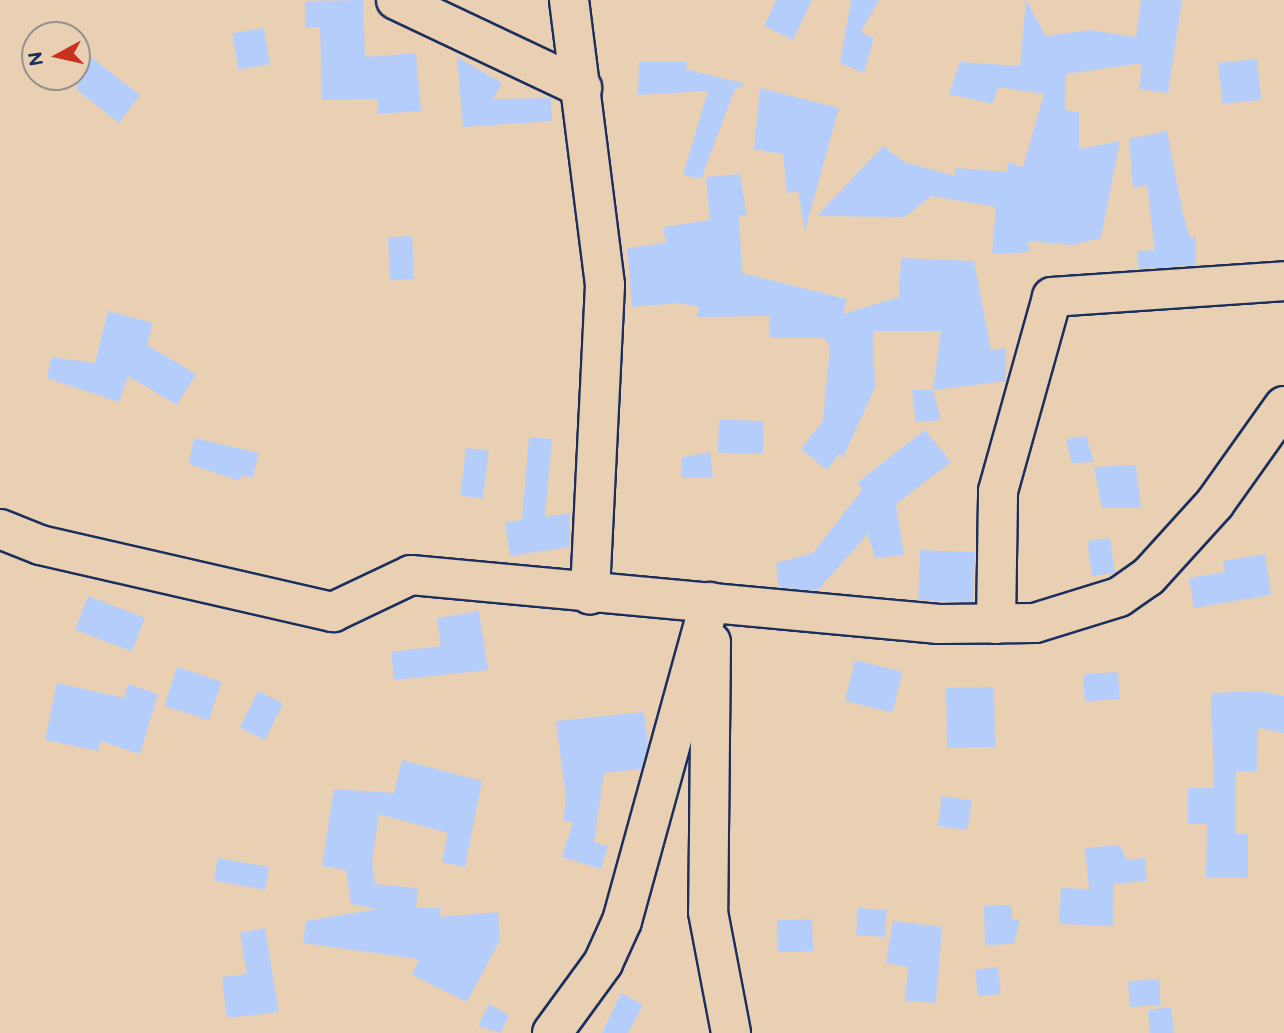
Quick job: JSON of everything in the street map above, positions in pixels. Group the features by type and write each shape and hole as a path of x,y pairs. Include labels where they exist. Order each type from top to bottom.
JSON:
{"street":[{"path":"396,0 582,88"},
{"path":"569,0 605,285 590,596"},
{"path":"996,624 998,491 1052,297 1284,281"},
{"path":"0,529 40,545 333,612 411,575 590,596 710,602 996,624 1035,623 1091,608 1147,577 1215,503 1284,407"},
{"path":"552,1033 603,963 622,921 710,602"},
{"path":"710,602 714,774 708,912 731,1033"}],"building":[{"path":"363,0 365,57 416,53 421,111 378,114 377,99 322,100 320,27 305,28 305,1"},
{"path":"776,0 812,0 793,40 764,26"},
{"path":"851,0 879,0 861,32 874,38 864,73 840,63"},
{"path":"1026,0 1046,36 1090,30 1136,37 1141,0 1182,0 1168,93 1139,89 1142,63 1066,74 1065,110 1079,112 1079,149 1120,141 1101,238 1072,245 1028,241 1030,252 992,254 996,207 932,196 904,217 817,216 883,146 904,162 955,176 955,168 1008,172 1007,162 1023,167 1044,94 998,87 993,104 949,94 960,62 1020,66"},
{"path":"264,28 270,65 238,70 232,33"},
{"path":"91,57 140,95 119,123 78,91 91,91"},
{"path":"457,57 502,83 493,99 551,98 552,121 463,127"},
{"path":"1257,59 1261,100 1222,104 1218,63"},
{"path":"639,62 687,62 686,69 746,84 735,89 701,179 683,175 708,91 638,95"},
{"path":"760,88 839,108 805,231 798,191 787,193 783,154 754,149"},
{"path":"1167,131 1183,214 1190,237 1196,237 1196,265 1139,269 1137,251 1155,250 1147,185 1133,188 1129,139"},
{"path":"740,174 747,216 739,215 742,273 847,299 843,314 899,297 901,258 974,261 991,350 1006,348 1006,381 933,390 941,331 873,331 875,387 843,458 840,453 827,470 801,449 823,421 830,346 824,338 770,338 769,316 697,317 699,307 679,303 632,307 627,248 666,243 663,227 710,220 706,177"},
{"path":"412,236 414,279 390,280 388,237"},
{"path":"108,311 153,323 147,345 196,374 177,405 128,376 119,402 47,378 51,357 95,363"},
{"path":"912,390 933,390 941,420 916,422"},
{"path":"719,419 764,421 763,454 718,452"},
{"path":"925,430 951,462 896,504 904,555 875,558 868,534 817,591 779,587 776,563 813,553 862,490 858,482"},
{"path":"1086,436 1094,462 1072,463 1066,439"},
{"path":"529,437 552,439 545,517 570,513 570,547 510,556 505,523 522,520"},
{"path":"194,438 259,453 253,478 241,475 240,481 189,464"},
{"path":"466,448 489,451 483,498 460,496"},
{"path":"710,452 713,477 682,478 682,457"},
{"path":"1136,465 1141,508 1102,508 1094,467"},
{"path":"1110,538 1115,573 1092,576 1087,541"},
{"path":"920,550 975,552 973,602 918,600"},
{"path":"1265,554 1271,595 1194,608 1189,578 1225,572 1223,561"},
{"path":"88,596 145,618 132,651 75,630"},
{"path":"479,611 488,670 394,680 391,652 441,646 437,618"},
{"path":"855,660 903,672 892,713 845,701"},
{"path":"177,667 222,682 209,721 164,706"},
{"path":"1118,672 1120,699 1085,701 1083,674"},
{"path":"57,683 124,698 128,684 158,694 140,754 100,741 98,751 45,740"},
{"path":"994,687 995,747 947,748 946,688"},
{"path":"258,691 283,703 265,740 240,728"},
{"path":"1261,691 1284,696 1284,733 1258,728 1257,772 1236,771 1236,834 1248,834 1248,878 1206,877 1207,824 1188,824 1188,788 1214,788 1211,693"},
{"path":"644,712 648,746 641,769 604,773 594,842 608,846 601,869 562,857 573,822 563,821 566,798 556,721"},
{"path":"402,760 482,781 465,867 442,862 448,833 379,814 372,861 375,884 418,888 416,908 441,908 440,917 498,912 500,940 467,1002 412,975 419,959 303,943 306,921 377,909 351,904 346,870 322,866 334,789 394,793"},
{"path":"942,796 972,800 968,830 938,826"},
{"path":"1120,845 1127,860 1145,858 1147,881 1114,884 1113,926 1059,924 1061,888 1089,889 1085,848"},
{"path":"218,858 269,867 265,890 214,881"},
{"path":"1012,905 1012,919 1020,919 1014,944 985,945 984,906"},
{"path":"858,908 887,910 885,937 856,935"},
{"path":"812,919 813,951 778,952 777,920"},
{"path":"893,921 942,927 936,1003 905,1001 908,967 886,963"},
{"path":"265,928 279,1012 227,1018 222,977 247,974 240,933"},
{"path":"998,967 1001,994 978,996 975,969"},
{"path":"1159,979 1161,1005 1130,1007 1128,981"},
{"path":"621,993 643,1005 628,1033 602,1033"},
{"path":"489,1004 509,1015 501,1033 478,1026"},
{"path":"1171,1007 1174,1033 1150,1033 1148,1010"}]}
